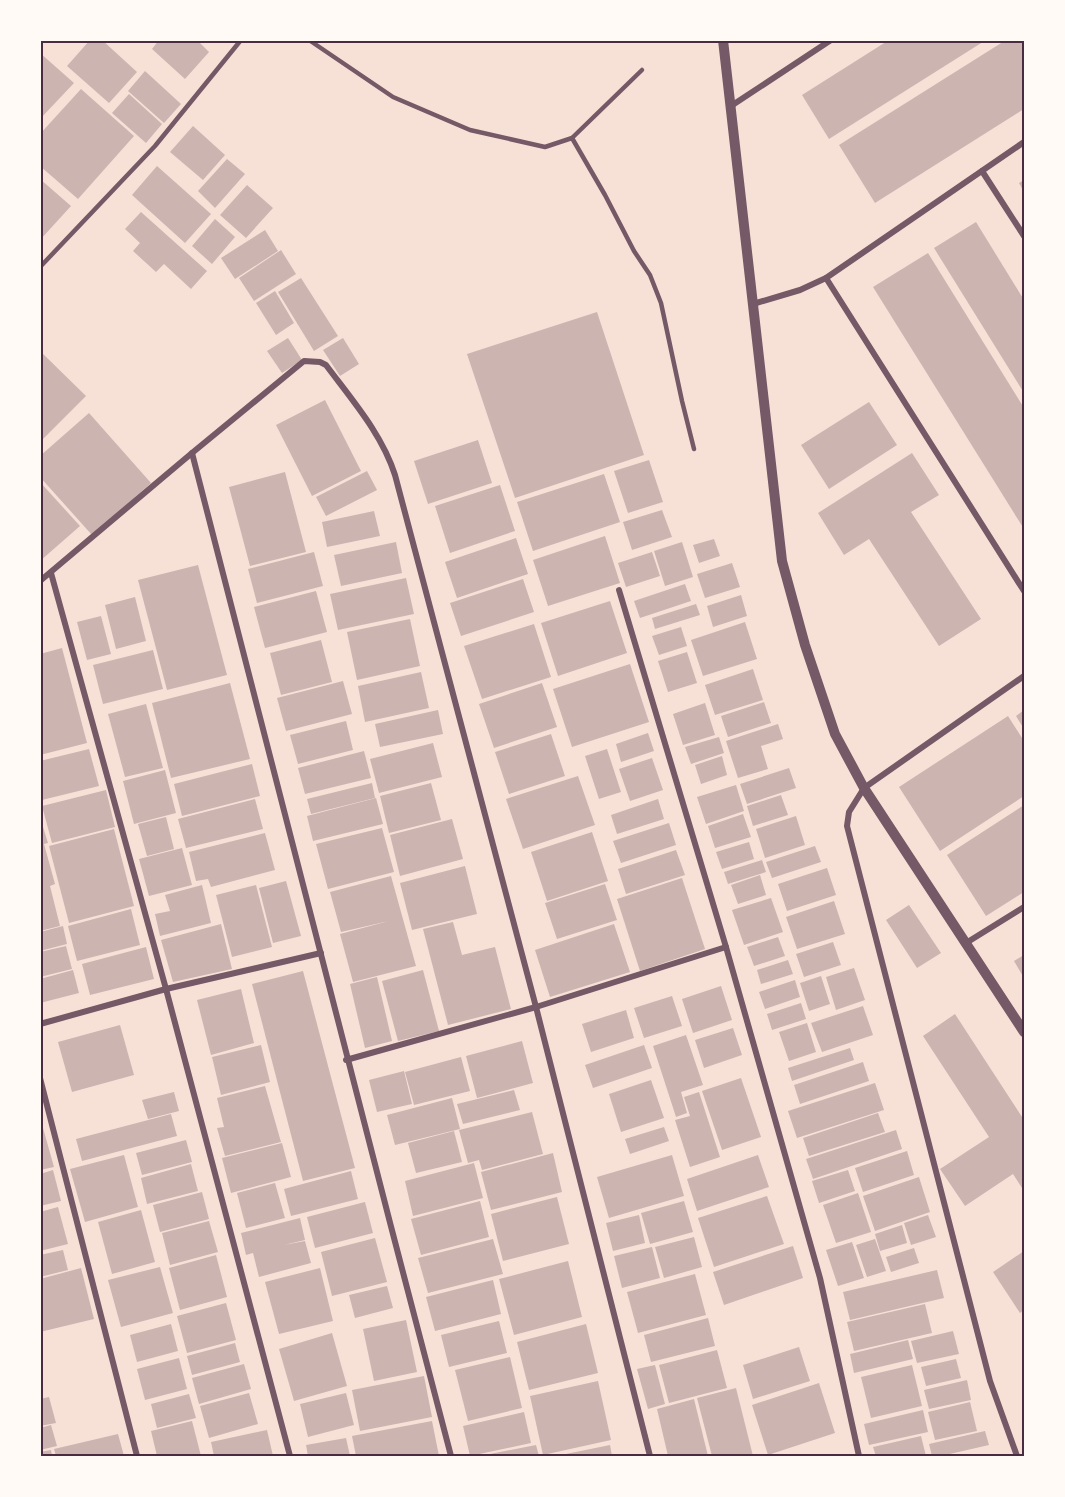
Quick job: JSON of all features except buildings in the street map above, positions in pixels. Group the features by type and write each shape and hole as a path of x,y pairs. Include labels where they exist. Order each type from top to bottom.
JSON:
{"street":[{"path":"723,40 782,561 806,645 835,734 864,788 1024,1032"},
{"path":"731,106 831,40"},
{"path":"753,304 800,290 826,278 1024,142"},
{"path":"982,171 1024,236"},
{"path":"826,278 1024,591"},
{"path":"40,581 304,361 312,360 326,365 380,440 389,456 536,1006 650,1456"},
{"path":"192,453 321,953 346,1060 451,1456"},
{"path":"51,573 290,1456"},
{"path":"619,590 726,947 820,1278 859,1456"},
{"path":"1017,1456 990,1381 848,826 849,812 864,788 1024,676"},
{"path":"966,943 1024,907"},
{"path":"346,1060 536,1006 726,947"},
{"path":"40,1024 165,989 321,953"},
{"path":"40,1078 137,1456"}],"lane":[{"path":"40,267 156,146 241,40"},
{"path":"309,40 393,97 470,130 544,147 572,138 642,70"},
{"path":"572,138 634,251 650,275 661,303 694,449"}]}
